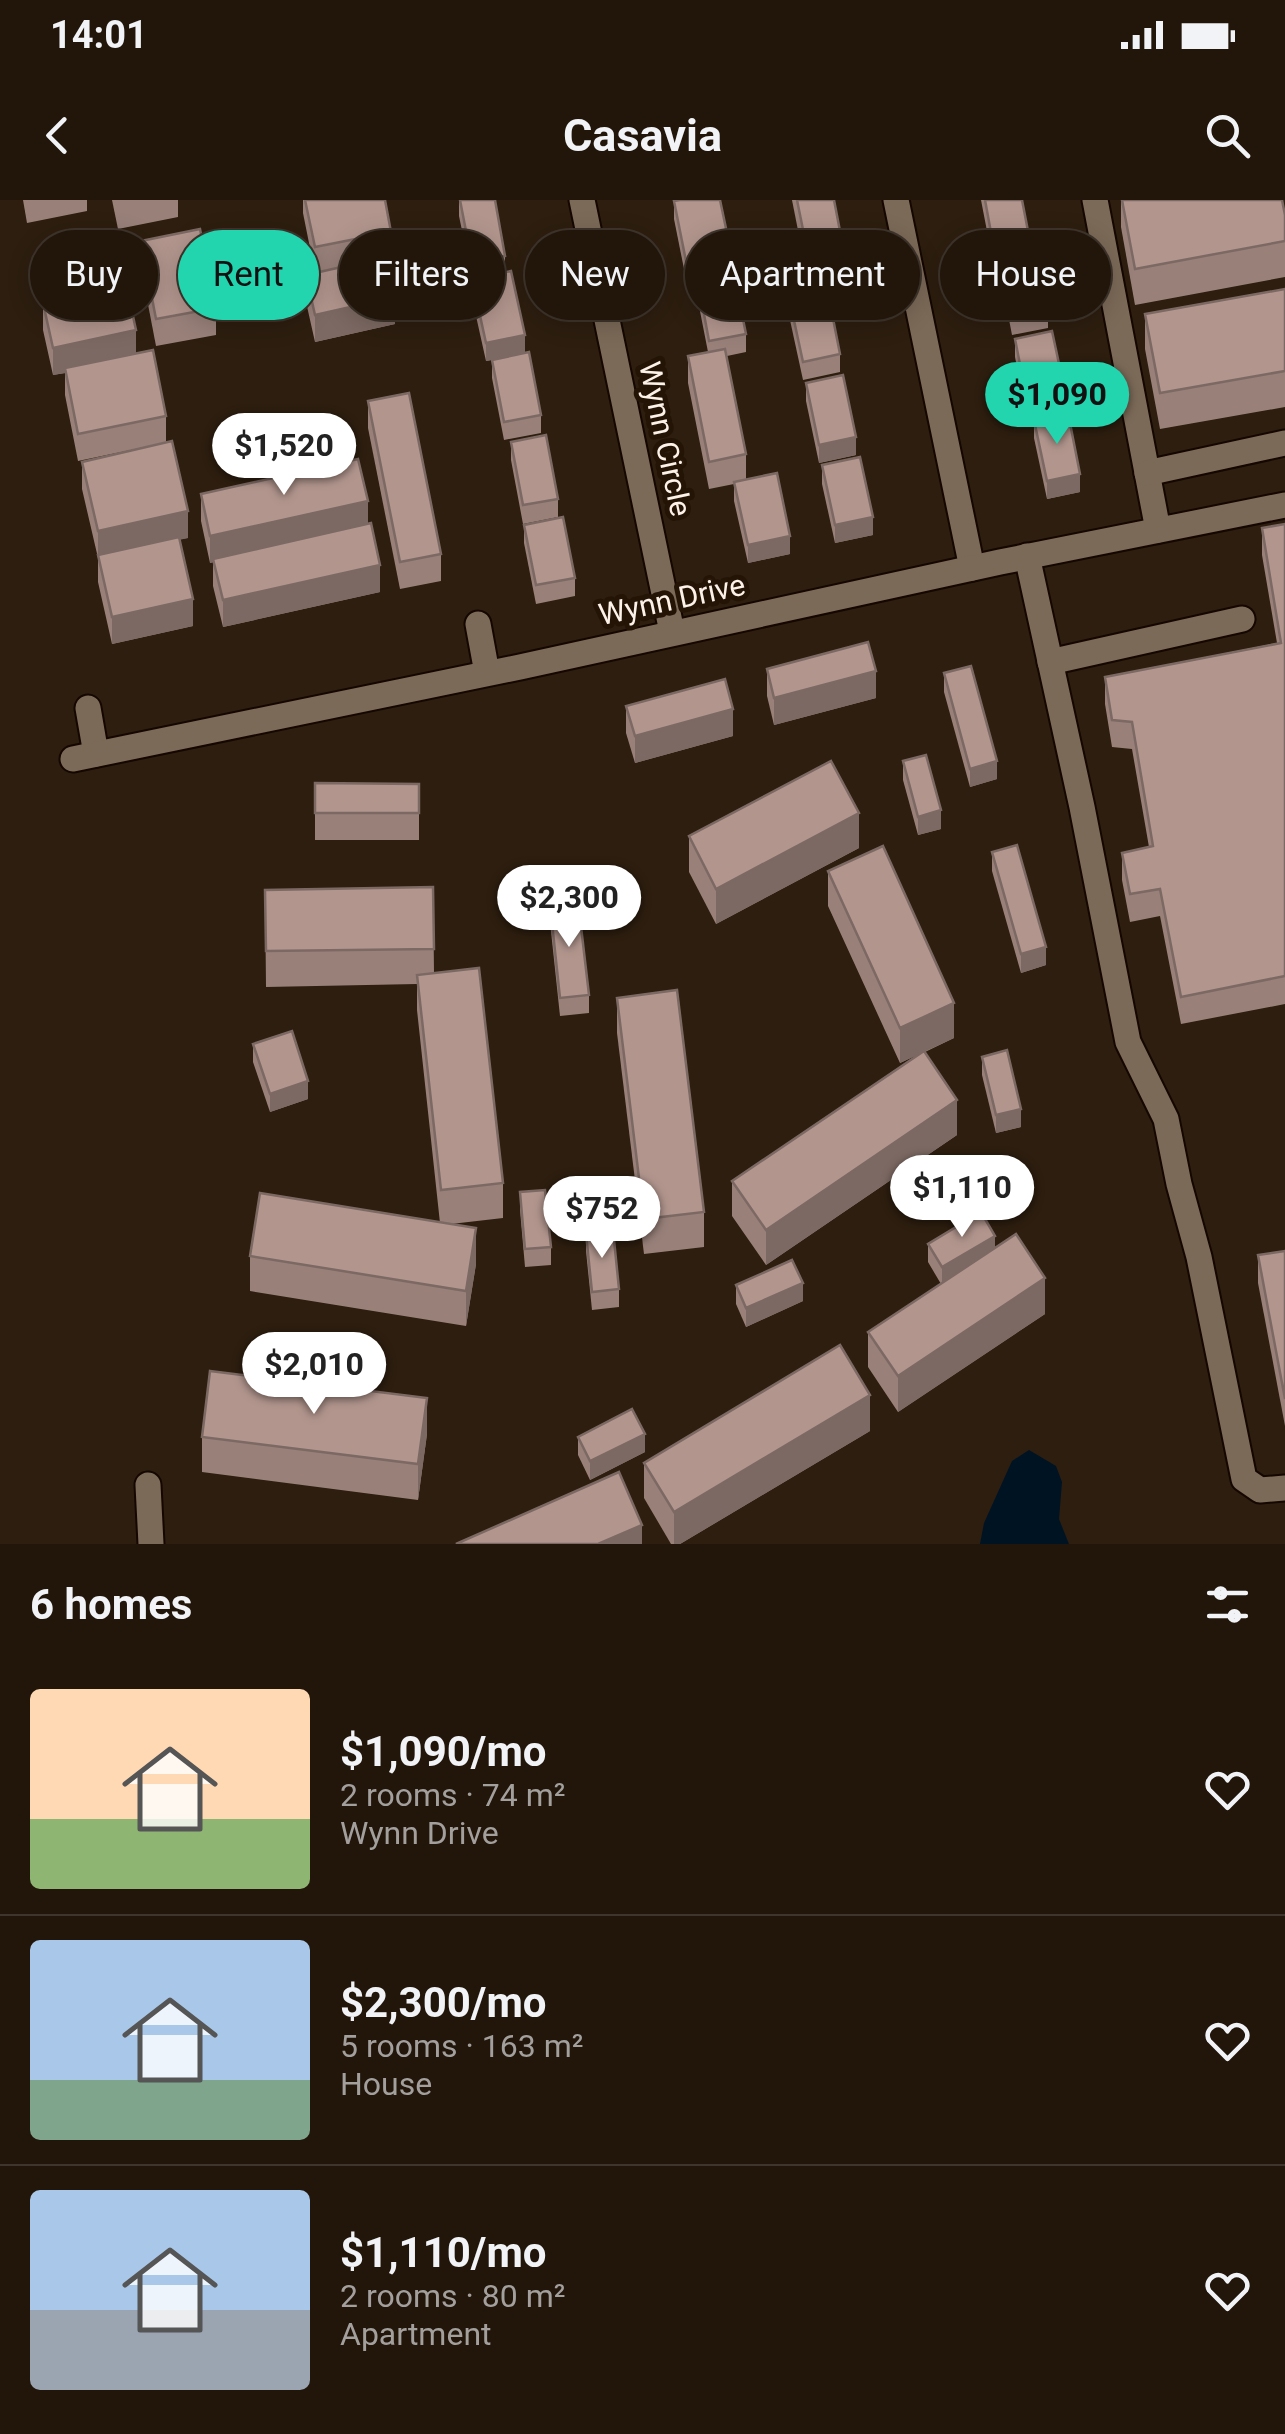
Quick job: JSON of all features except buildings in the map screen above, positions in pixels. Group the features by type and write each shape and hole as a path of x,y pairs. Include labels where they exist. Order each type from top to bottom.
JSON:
{"street":[{"name":"Wynn Circle","path":"582,200 672,632"},
{"path":"896,200 972,568"},
{"path":"1095,200 1158,530"},
{"path":"1147,472 1285,443"},
{"name":"Wynn Drive","path":"88,708 84,757 1027,556 1285,505"},
{"path":"1027,556 1128,1042 1166,1118 1244,1478 1260,1490 1285,1488"},
{"path":"1050,662 1242,619"},
{"path":"478,624 487,674"},
{"path":"148,1485 151,1544"}],"water":[{"path":"1029,1450 1056,1466 1062,1482 1059,1519 1069,1544 980,1544 984,1523 1012,1461"}]}
